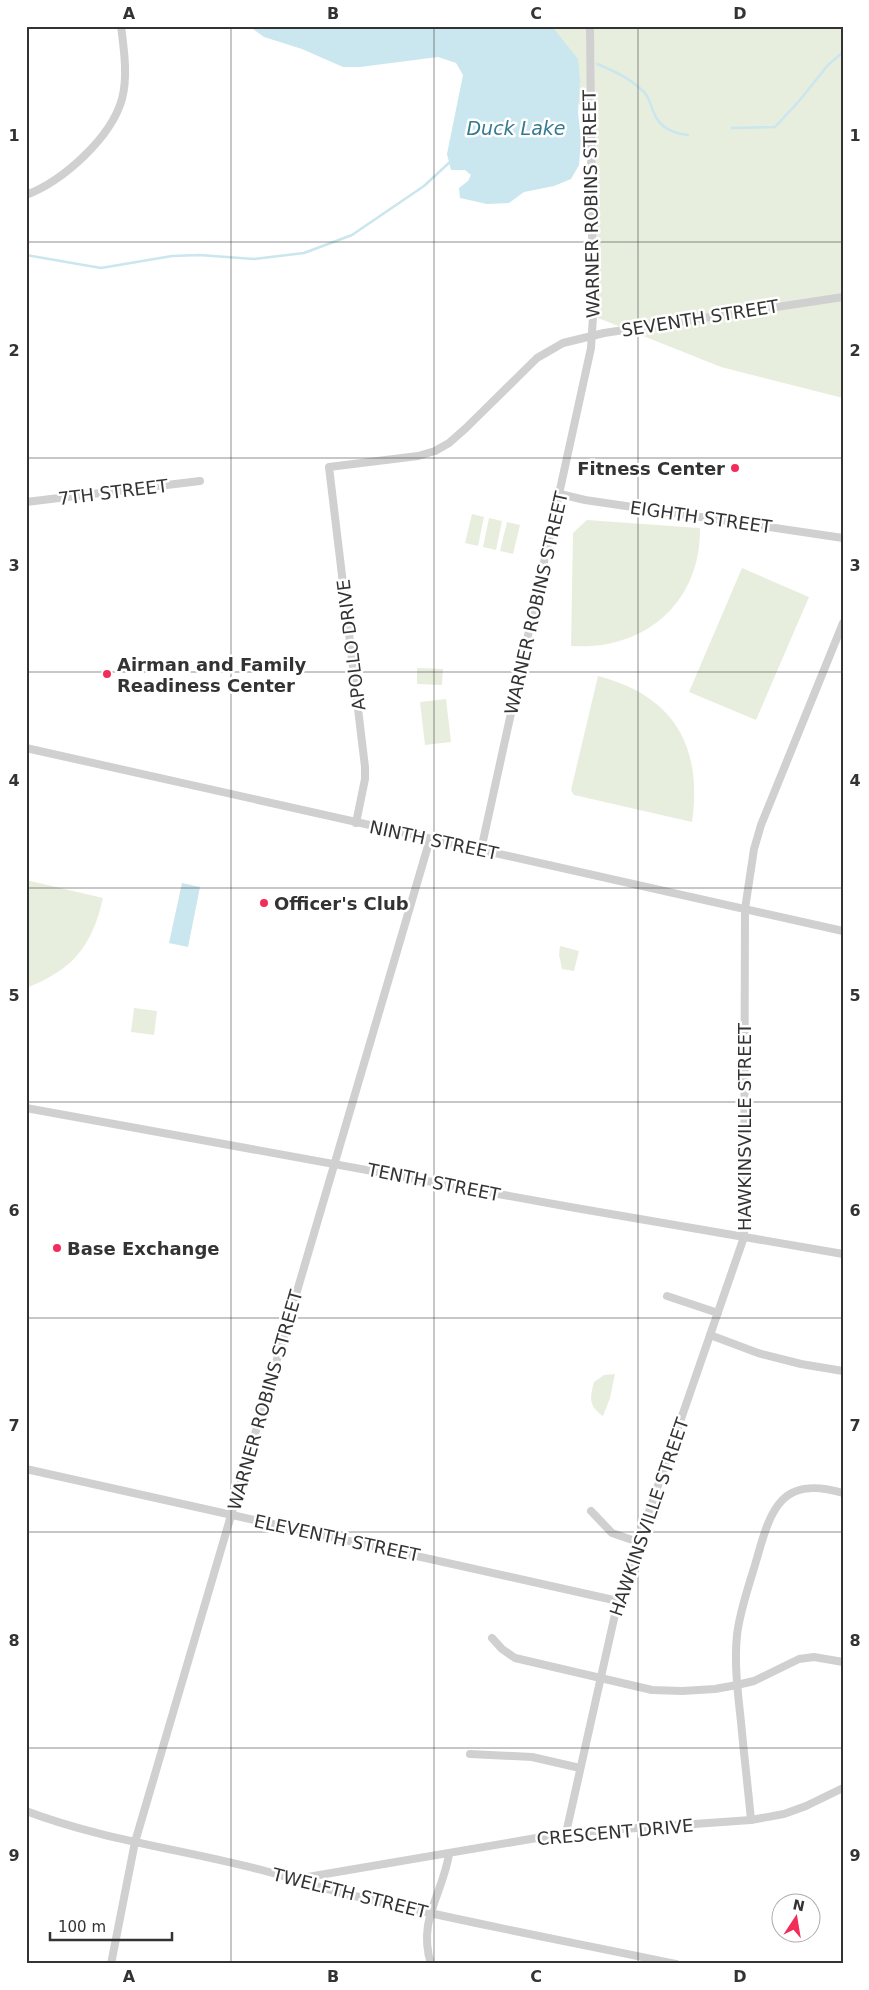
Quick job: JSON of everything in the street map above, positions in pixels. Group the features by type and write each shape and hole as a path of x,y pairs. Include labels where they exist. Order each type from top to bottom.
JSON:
{"street":[{"path":"26,195 67,171 100,139 113,120 122,99 124,81 125,65 121,26"},
{"name":"WARNER ROBINS STREET","path":"481,850 588,365 592,335 590,26"},
{"name":"SEVENTH STREET","path":"329,467 418,456 435,451 460,433 537,358 563,343 592,335 843,297"},
{"name":"APOLLO DRIVE","path":"329,467 365,767 365,779 356,823"},
{"name":"7TH STREET","path":"26,502 200,481"},
{"name":"EIGHTH STREET","path":"560,494 584,500 843,538"},
{"name":"HAWKINSVILLE STREET","path":"566,1832 618,1600 744,1237 744,909 754,849 761,825 843,623"},
{"name":"NINTH STREET","path":"26,748 843,931"},
{"name":"WARNER ROBINS STREET","path":"111,1964 135,1842 430,839"},
{"name":"TENTH STREET","path":"26,1108 843,1254"},
{"path":"667,1296 718,1313"},
{"path":"710,1335 758,1352 801,1364 843,1371"},
{"name":"ELEVENTH STREET","path":"26,1469 618,1600"},
{"path":"751,1820 737,1685 736,1646 739,1626 768,1521 776,1505 794,1491 819,1488 843,1493"},
{"path":"590,1511 612,1533 638,1542"},
{"path":"492,1638 502,1649 515,1658 652,1690 682,1691 737,1685 754,1681 799,1659 814,1657 843,1662"},
{"path":"470,1754 532,1757 580,1768"},
{"name":"CRESCENT DRIVE","path":"294,1880 566,1832 751,1820 784,1814 806,1806 843,1788"},
{"name":"TWELFTH STREET","path":"26,1811 56,1823 269,1872 430,1914 676,1964"},
{"path":"431,1964 426,1935 430,1914 446,1869 448,1854"}],"green space":[{"path":"412,26 843,26 843,398 721,367 593,316 585,107"},
{"path":"472,514 484,517 478,546 465,543"},
{"path":"489,518 502,521 496,550 483,547"},
{"path":"587,520 700,528 698,555 691,579 679,600 663,617 644,631 622,640 598,645 571,646 573,533"},
{"path":"507,522 520,525 513,554 500,551"},
{"path":"742,568 809,597 756,720 689,692"},
{"path":"417,668 443,669 442,685 417,684"},
{"path":"598,676 624,685 646,696 664,711 677,728 687,747 692,770 694,795 692,822 574,795 571,790"},
{"path":"446,699 451,742 425,745 420,702"},
{"path":"26,880 103,898 93,930 78,954 56,973 26,988"},
{"path":"560,946 579,951 574,971 562,969 559,955"},
{"path":"134,1008 157,1011 154,1035 131,1032"},
{"path":"615,1374 610,1398 603,1416 595,1409 591,1401 594,1382 604,1375"}],"water":[{"name":"Duck Lake","path":"249,26 549,26 554,29 578,59 580,80 578,112 581,140 579,165 571,179 554,186 524,192 509,203 487,204 460,198 459,188 468,181 471,175 465,170 451,170 447,154 463,75 456,63 438,57 360,67 343,67 302,49 264,37"},
{"path":"182,883 200,887 188,947 169,943"}],"waterway":[{"path":"732,128 775,127 828,65 843,52"},
{"path":"597,64 616,72 639,87 646,94 656,118 663,126 677,133 688,135"},
{"path":"26,255 101,268 172,256 199,255 254,259 304,253 352,235 424,186 451,161"}],"place":[{"name":"Fitness Center","path":"735,468"},
{"name":"Airman and Family Readiness Center","path":"107,674"},
{"name":"Officer's Club","path":"264,903"},
{"name":"Base Exchange","path":"57,1248"}]}
